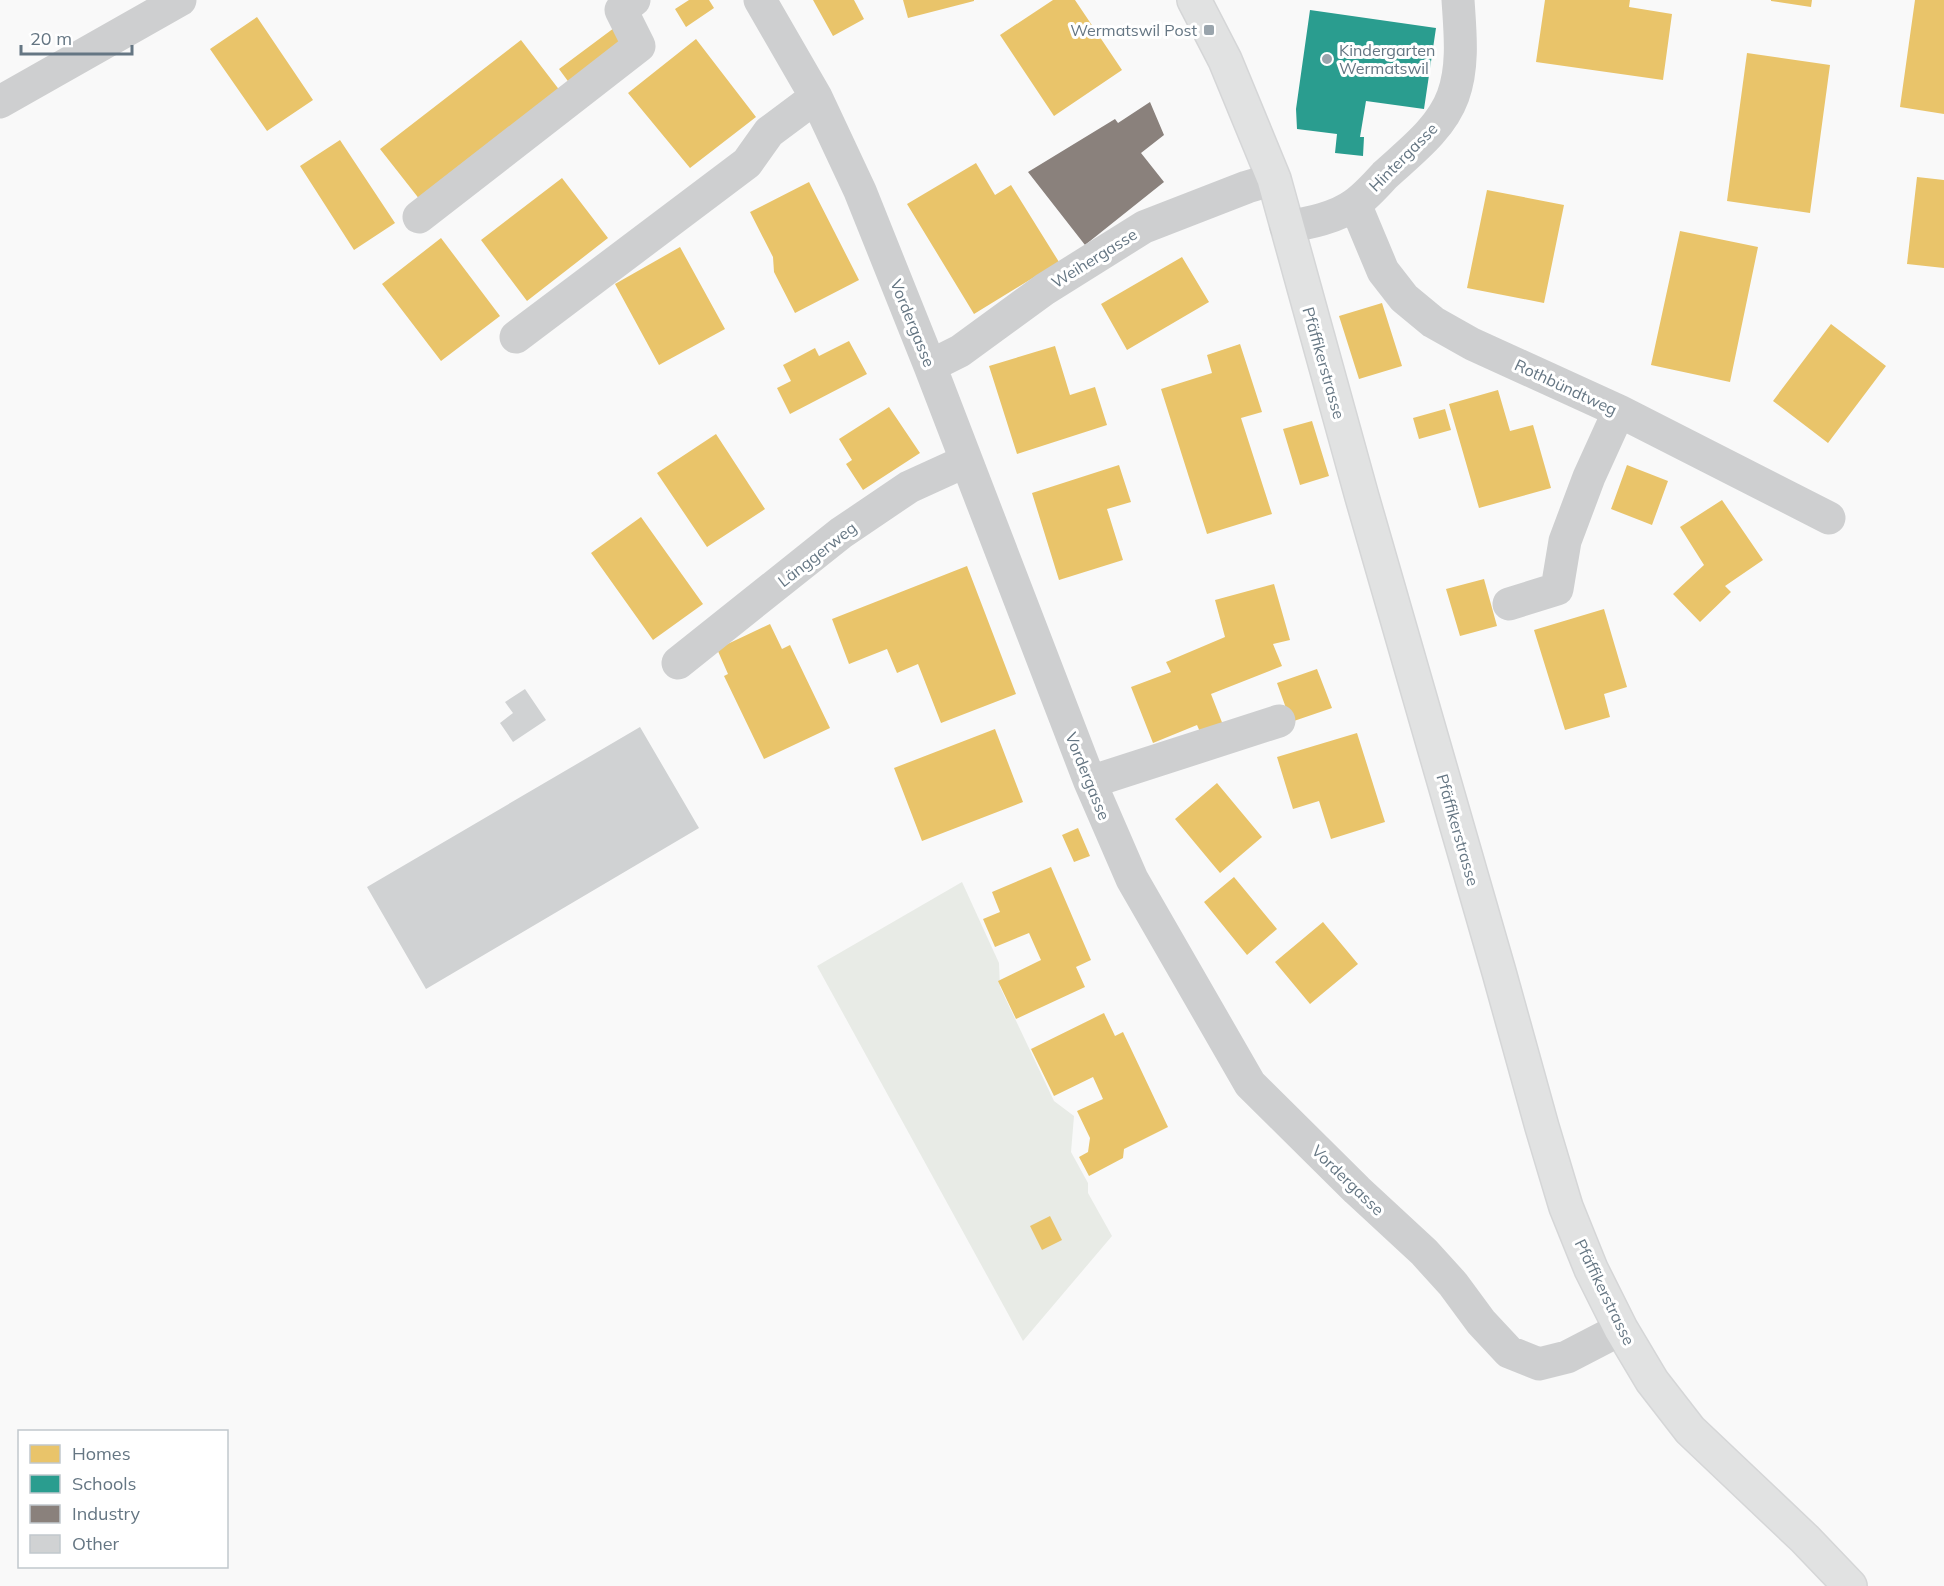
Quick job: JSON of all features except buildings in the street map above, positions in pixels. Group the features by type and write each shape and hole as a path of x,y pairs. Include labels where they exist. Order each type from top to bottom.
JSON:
{"main road":[{"name":"Pfäffikerstrasse","path":"1194,0 1225,60 1274,179 1562,1195 1591,1269 1621,1329 1652,1381 1690,1430 1805,1539 1850,1586"}],"street":[{"path":"0,102 180,0"},
{"path":"419,217 639,46 621,10 634,0"},
{"name":"Vordergasse","path":"760,0 816,97 860,191 1090,782 1132,879 1250,1084 1357,1190 1425,1252 1453,1284 1481,1322 1509,1352 1539,1364 1567,1357 1621,1329"},
{"name":"Hintergasse","path":"1286,227 1317,221 1355,204 1429,134 1453,96 1458,75 1461,38 1458,0"},
{"path":"516,337 747,164 769,132 816,97"},
{"name":"Weihergasse","path":"930,366 960,351 1045,289 1144,227 1274,179"},
{"name":"Rothbündtweg","path":"1355,204 1383,271 1404,298 1434,322 1472,344 1619,411 1829,518"},
{"path":"1509,604 1557,589 1566,541 1589,477 1619,411"},
{"name":"Länggerweg","path":"678,663 841,533 909,487 966,461"},
{"path":"1090,782 1279,721"}],"shaded area":[{"path":"962,882 999,963 1000,987 1054,1101 1074,1116 1071,1152 1088,1183 1088,1193 1112,1236 1023,1341 817,966"}],"place":[{"name":"Wermatswil Post","path":"1209,30"},
{"name":"Kindergarten Wermatswil","path":"1327,59"}]}
